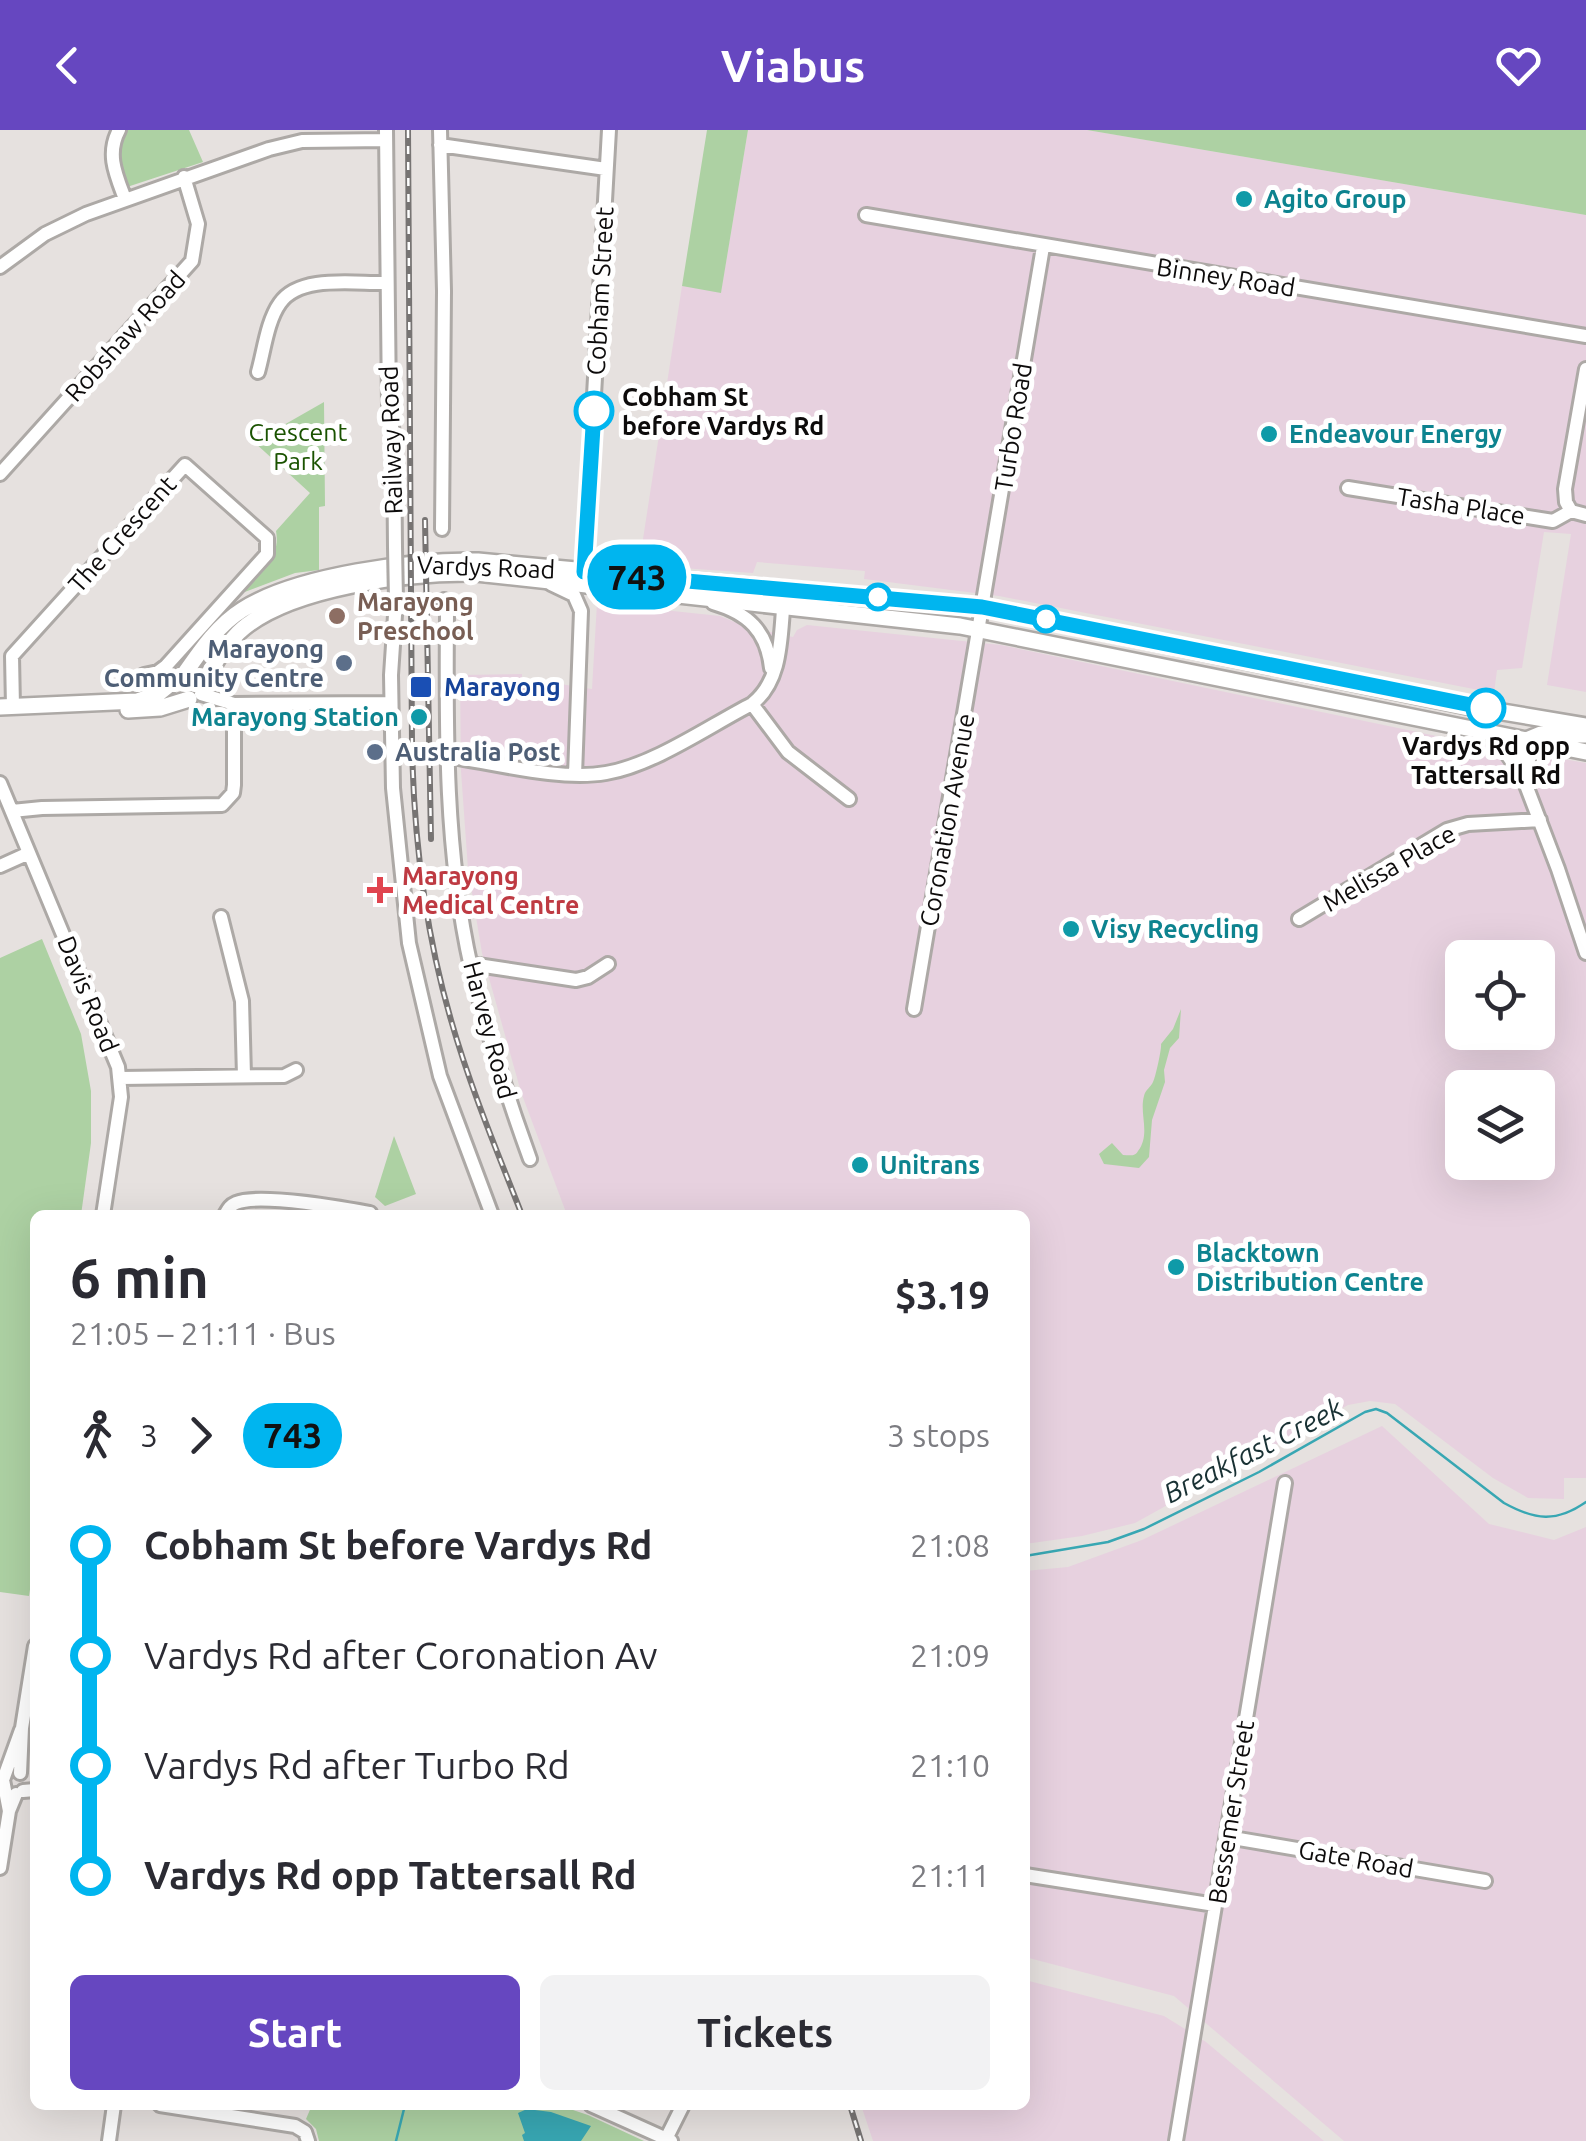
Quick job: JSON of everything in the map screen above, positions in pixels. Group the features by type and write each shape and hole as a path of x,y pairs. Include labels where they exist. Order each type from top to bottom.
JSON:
{"main road":[{"name":"Vardys Road","path":"182,675 212,636 239,612 288,589 397,565 508,563 979,630 1586,752"},
{"name":"Vardys Road","path":"542,581 573,579 584,572"},
{"name":"Vardys Road","path":"584,572 592,582 625,592"},
{"name":"Vardys Road","path":"198,693 220,655 238,634 283,604 417,575 476,573 697,600 982,607 1467,706 1586,726"},
{"path":"54,706 148,699 182,675 197,674 198,693"},
{"path":"182,675 176,684 178,693 198,693"},
{"path":"6,706 138,710 172,706 198,693"},
{"path":"1467,706 1511,724 1525,740 1541,734 1586,735"},
{"path":"1495,736 1524,778"}],"street":[{"path":"120,130 112,146 112,158 125,198"},
{"name":"Cobham Street","path":"584,572 609,130"},
{"path":"0,267 45,234 125,198 288,143 386,135"},
{"name":"Railway Road","path":"386,135 396,600 391,703 396,832 414,970 440,1076 490,1210"},
{"path":"442,529 444,291 440,137 606,169"},
{"name":"Robshaw Road","path":"0,474 192,261 198,224 184,178"},
{"name":"Binney Road","path":"866,215 1586,336"},
{"name":"Turbo Road","path":"979,630 1043,247"},
{"path":"258,372 278,306 295,289 310,285 387,284"},
{"path":"1586,369 1565,488 1571,511 1586,515"},
{"name":"The Crescent","path":"6,706 12,656 185,465 267,538 268,554 166,666 144,675"},
{"name":"Tasha Place","path":"1348,488 1553,521 1571,511"},
{"path":"542,581 577,598 582,630 575,774"},
{"name":"Harvey Road","path":"444,600 446,756 471,964 502,1082 530,1159"},
{"path":"697,600 731,609 751,621 767,645 772,680"},
{"path":"446,756 575,774 604,774 633,766 752,704 772,680 784,600"},
{"name":"Coronation Avenue","path":"914,1009 979,630"},
{"path":"198,693 234,704 391,703"},
{"path":"12,812 222,805 233,793 234,785 234,704"},
{"path":"752,704 788,752 849,800"},
{"path":"1525,740 1530,748 1524,778 1586,953"},
{"name":"Davis Road","path":"0,782 111,1046 120,1078 120,1111 104,1210"},
{"name":"Melissa Place","path":"1300,919 1447,830 1468,824 1540,820"},
{"path":"0,866 30,853"},
{"path":"222,917 242,1001 244,1076"},
{"path":"471,964 576,980 608,964"},
{"path":"120,1078 284,1076 296,1070"},
{"path":"230,1210 244,1202 292,1201 356,1210"},
{"name":"Bessemer Street","path":"1176,2141 1285,1483"},
{"path":"0,1868 9,1811 21,1785 22,1728 30,1678"},
{"path":"21,1785 6,1755 22,1728"},
{"name":"Gate Road","path":"1227,1837 1485,1881"},
{"path":"1030,1875 1215,1905"},
{"path":"109,2141 113,2110"},
{"path":"192,2110 295,2126 305,2132 308,2141"},
{"path":"601,2110 667,2140 680,2110"}],"shaded area":[{"path":"748,130 1087,130 1586,215 1586,692 1547,685 1571,534 1544,532 1522,668 1497,670 1494,693 999,596 864,579 865,571 757,562 753,573 639,565 682,286 721,292"},
{"path":"597,603 720,616 793,637 807,625 1001,645 1465,742 1586,763 1586,1478 1564,1478 1564,1499 1528,1498 1493,1478 1395,1404 1370,1401 1348,1405 1135,1523 1030,1543 1030,1210 565,1210 521,1092 482,953 468,869 460,675 522,674 522,678 592,689"},
{"path":"1382,1426 1489,1524 1554,1540 1586,1527 1586,2141 1344,2141 1174,1996 1030,1958 1030,1571 1068,1567 1142,1540"},
{"path":"1030,1981 1164,2016 1206,2042 1324,2141 873,2141 863,2110 1030,2110"}],"green space":[{"path":"126,130 189,130 203,162 127,187 117,151"},
{"path":"707,130 748,130 721,293 682,286"},
{"path":"1087,130 1586,130 1586,215"},
{"name":"Crescent Park","path":"324,402 325,506 319,507 319,570 295,573 242,593 272,558 276,531 310,493 254,442"},
{"path":"42,939 81,1034 91,1091 91,1143 82,1210 30,1210 29,1596 0,1592 0,958"},
{"path":"1181,1009 1179,1038 1170,1048 1165,1082 1152,1120 1149,1157 1139,1168 1104,1164 1099,1154 1112,1143 1123,1155 1135,1154 1142,1144 1145,1094 1154,1080 1161,1044"},
{"path":"394,1136 416,1194 385,1206 375,1197"},
{"path":"310,2110 573,2110 644,2141 319,2141 316,2129 306,2119"}],"water":[{"path":"551,2112 591,2126 581,2141 524,2141 518,2113"}],"waterway":[{"name":"Breakfast Creek","path":"1030,1555 1108,1542 1144,1529 1376,1409 1387,1413 1515,1509 1545,1517 1565,1513 1586,1502"},
{"path":"396,2141 404,2110"}],"railway":[{"path":"408,130 412,747 418,851 434,953 451,1020 520,1210"},
{"path":"425,520 431,839"},
{"path":"852,2110 861,2141"}],"bus line":[{"name":"743","path":"594,411 584,572 982,607 1486,708"}],"place":[{"name":"Agito Group","path":"1244,199"},
{"name":"Cobham St before Vardys Rd","path":"594,411"},
{"name":"Endeavour Energy","path":"1269,434"},
{"name":"Marayong Preschool","path":"337,616"},
{"name":"Marayong Community Centre","path":"344,663"},
{"name":"Marayong","path":"421,687"},
{"name":"Vardys Rd opp Tattersall Rd","path":"1486,708"},
{"name":"Marayong Station","path":"419,717"},
{"name":"Australia Post","path":"375,752"},
{"name":"Marayong Medical Centre","path":"380,890"},
{"name":"Visy Recycling","path":"1071,929"},
{"name":"Unitrans","path":"860,1165"},
{"name":"Blacktown Distribution Centre","path":"1176,1267"}]}
